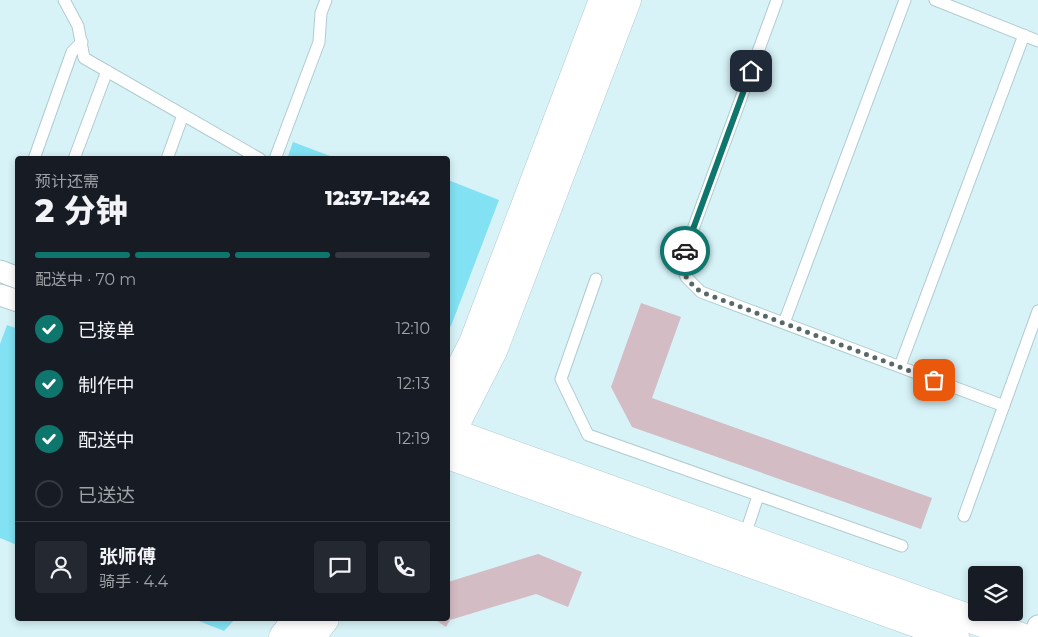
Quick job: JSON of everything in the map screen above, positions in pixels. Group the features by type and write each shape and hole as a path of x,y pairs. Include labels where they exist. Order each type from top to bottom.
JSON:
{"street":[{"path":"450,388 473,342 603,0"},
{"path":"450,436 493,351 627,0"},
{"path":"0,271 15,277"},
{"path":"0,295 15,300"},
{"path":"450,441 744,538 1021,637"},
{"path":"450,441 955,637"},
{"path":"283,637 295,621"},
{"path":"311,637 323,621"},
{"path":"1034,637 1038,626"}],"lane":[{"path":"64,0 78,26 84,58 255,156"},
{"path":"276,156 318,42 321,13 326,0"},
{"path":"777,0 681,262 686,277 701,292 1004,406"},
{"path":"784,323 905,0"},
{"path":"935,0 1038,41"},
{"path":"900,366 1024,35"},
{"path":"35,156 72,52 82,42"},
{"path":"75,156 107,71"},
{"path":"168,156 183,115"},
{"path":"596,279 561,379 588,436 902,546"},
{"path":"964,516 1038,311"},
{"path":"744,538 758,496"}],"shaded area":[{"path":"293,142 330,156 288,156"},
{"path":"450,181 499,200 450,327"},
{"path":"7,325 15,328 15,544 0,538 0,344"},
{"path":"199,621 233,621 224,631"}],"building":[{"path":"641,303 681,317 652,398 932,498 921,529 632,427 611,387"},
{"path":"538,554 582,572 568,607 536,594 450,620 450,581"},
{"path":"437,621 449,621 446,627"}],"way so far":[{"path":"685,251 681,262 683,270 690,283 701,292 934,380"}],"route":[{"path":"685,251 751,71"}]}
